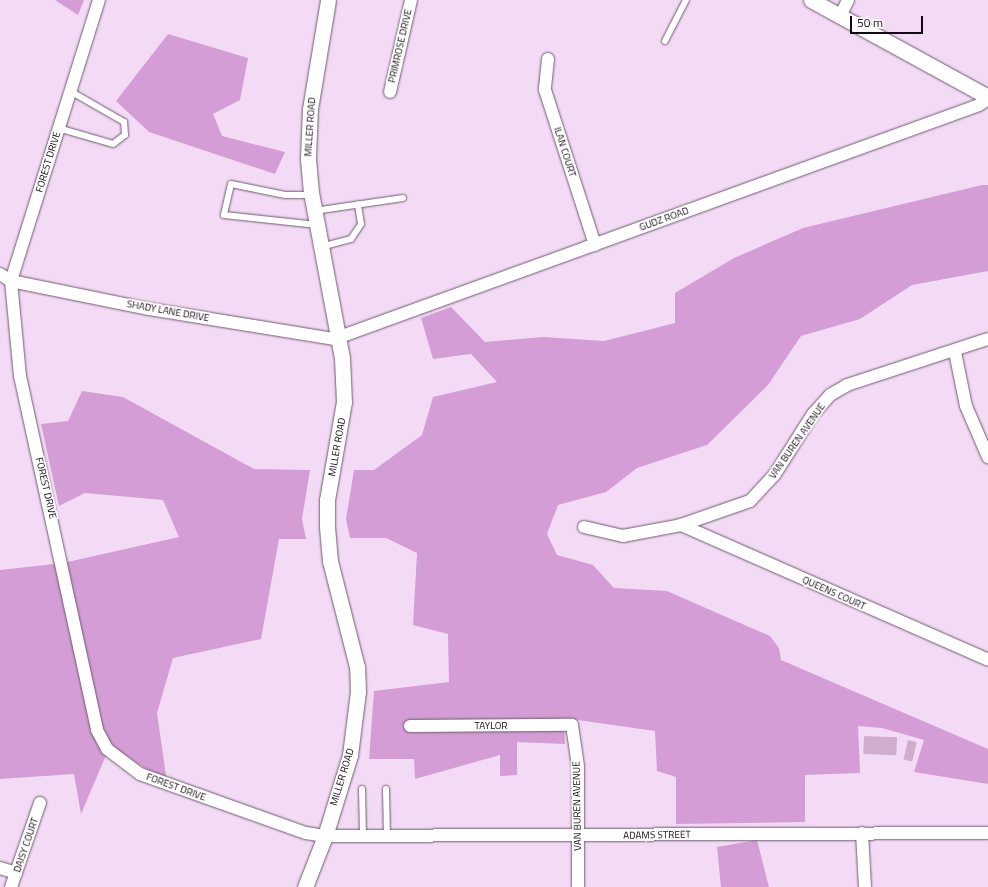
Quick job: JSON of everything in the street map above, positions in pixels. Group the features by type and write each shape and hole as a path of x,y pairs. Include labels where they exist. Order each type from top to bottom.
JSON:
{"street":[{"name":"FOREST DRIVE","path":"99,0 10,281 20,376 97,730 107,749 140,774 306,833 325,836"},
{"name":"MILLER ROAD","path":"305,887 325,836 350,755 358,692 357,667 330,561 327,526 327,500 344,402 338,338 311,195 308,158 310,109 328,0"},
{"name":"PRIMROSE DRIVE","path":"390,92 411,0"},
{"path":"811,0 988,98"},
{"path":"840,16 848,0"},
{"name":"ILAN COURT","path":"548,59 545,90 595,245"},
{"name":"GUDZ ROAD","path":"338,338 979,105 988,98"},
{"name":"SHADY LANE DRIVE","path":"0,274 10,281 149,309 338,338"},
{"name":"VAN BUREN AVENUE","path":"584,527 623,536 681,525 750,501 775,474 813,414 830,395 847,385 955,352 988,339"},
{"path":"955,352 966,406 988,457"},
{"name":"QUEENS COURT","path":"681,525 988,660"},
{"name":"TAYLOR","path":"410,726 572,726"},
{"name":"VAN BUREN AVENUE","path":"572,726 578,766 578,887"},
{"name":"DAISY COURT","path":"11,887 40,803"},
{"path":"862,833 865,887"},
{"name":"ADAMS STREET","path":"325,836 578,837 862,833 988,833"},
{"path":"0,868 16,873"}],"lane":[{"path":"665,41 686,0"},
{"path":"58,128 113,144 125,135 124,122 70,91"},
{"path":"311,195 285,195 231,184 224,215 315,218 358,204 403,198"},
{"path":"321,247 351,239 361,224 358,204"},
{"path":"362,789 364,836"},
{"path":"386,789 387,837"}],"shaded area":[{"path":"55,0 84,0 78,15"},
{"path":"168,34 248,58 240,100 213,114 222,136 285,152 275,174 149,132 116,101"},
{"path":"982,185 988,185 988,271 912,285 860,319 801,336 768,385 707,445 637,468 606,492 558,505 547,534 557,555 593,565 614,588 667,591 770,636 779,648 781,660 988,749 988,784 914,772 924,740 882,728 858,726 860,773 805,775 805,822 676,824 676,777 657,771 655,731 564,718 565,744 517,742 517,775 500,776 500,755 415,779 414,759 369,759 374,691 449,682 448,634 413,625 417,553 386,538 350,538 346,519 354,470 374,470 422,435 433,397 497,382 471,354 433,359 421,318 451,307 485,342 543,337 604,341 675,323 675,293 734,258 803,228"},
{"path":"82,391 123,397 254,469 310,470 302,519 306,539 279,539 261,639 173,658 157,713 167,782 110,746 81,814 74,774 0,779 0,570 63,563 179,537 163,500 85,493 59,506 41,424 68,421"},
{"path":"864,736 897,737 896,755 863,754"},
{"path":"908,740 917,742 912,762 904,759"},
{"path":"757,840 769,887 721,887 717,847"}]}
